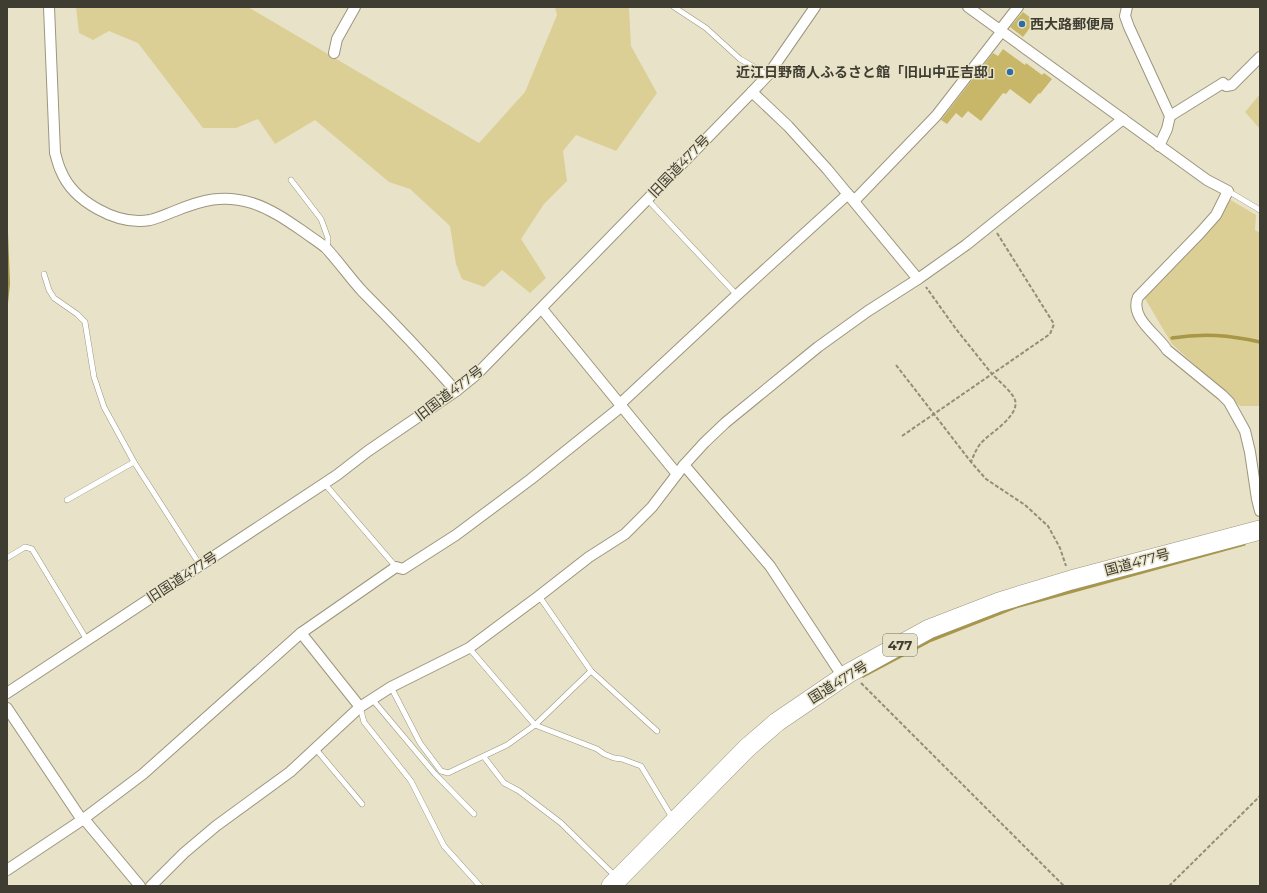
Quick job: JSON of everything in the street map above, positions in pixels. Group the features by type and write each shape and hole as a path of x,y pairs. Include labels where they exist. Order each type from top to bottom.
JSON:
{"highway":[{"name":"国道477号","path":"614,882 747,748 777,722 846,675 929,629 999,602 1071,580 1260,530"}],"street":[{"path":"49,7 55,153 61,171 66,180 83,199 93,207 108,215 125,220 137,221 149,220 210,200 226,198 252,203 268,209 315,238 354,282 456,390"},
{"path":"334,53 337,38 356,7"},
{"name":"旧国道477号","path":"7,693 324,483 477,374 542,309 768,75 815,7"},
{"path":"968,7 1159,146 1207,180 1228,192 1216,215 1138,297 1136,308 1145,324 1167,350 1227,399 1232,406 1245,431 1260,511"},
{"path":"752,92 788,126 855,200 936,116 1018,7"},
{"path":"1127,7 1126,16 1129,27 1170,116 1168,129 1159,146"},
{"path":"1170,116 1223,83 1226,86 1232,85 1260,57"},
{"path":"151,886 184,853 216,826 290,772 360,707 391,687 469,648 590,557 625,534 652,507 684,465 725,423 818,348 868,311 919,279 966,245 989,225 1123,119"},
{"path":"850,196 852,201 919,279"},
{"path":"7,870 83,820 143,774 301,633 396,567 403,569 456,535 531,479 621,405 737,295 850,196"},
{"path":"542,309 677,474"},
{"path":"684,465 770,566 846,675"},
{"path":"301,633 360,707"},
{"path":"7,708 83,820 140,886"}],"lane":[{"path":"674,7 706,28 740,59 768,75"},
{"path":"291,180 321,219 328,238 326,249"},
{"path":"1228,192 1260,210"},
{"path":"647,199 737,295"},
{"path":"44,274 49,290 54,298 77,314 85,322 94,377 104,407 134,462 200,565"},
{"path":"67,500 134,462"},
{"path":"324,483 396,567"},
{"path":"7,558 25,547 32,549 87,640"},
{"path":"539,596 591,671 657,731"},
{"path":"469,648 535,725 597,749 614,758 622,759 641,766 674,822"},
{"path":"391,687 420,743 441,771 448,773 507,745 535,725 591,671"},
{"path":"372,699 435,774 474,814"},
{"path":"360,707 364,722 412,781 444,846 480,886"},
{"path":"315,748 362,804"},
{"path":"484,757 504,783 519,791 561,823 614,882"}],"path":[{"path":"902,436 918,423 934,414 1050,334 1054,324 996,231 989,225"},
{"path":"919,279 956,329 992,374 1015,399 1016,405 1008,419 982,442 976,449 971,462"},
{"path":"896,366 986,479 1025,505 1048,526 1060,548 1071,580"},
{"path":"846,675 866,688 1064,886"},
{"path":"1169,886 1260,796"}],"shaded area":[{"path":"76,7 248,7 479,143 525,92 557,15 555,7 629,7 631,46 657,93 616,151 576,135 563,151 567,181 544,204 521,239 546,278 530,293 502,270 484,287 462,279 456,264 450,226 410,189 389,182 315,120 275,144 258,119 236,128 203,128 138,43 109,31 93,40 79,33"},
{"path":"1260,94 1260,129 1245,112"},
{"path":"1229,199 1256,215 1255,230 1260,233 1260,406 1240,406 1172,344 1144,297"},
{"path":"7,206 10,284 7,313"}],"building":[{"path":"1023,12 1035,21 1023,37 1010,27"},
{"path":"1003,49 1025,65 1026,63 1042,75 1044,73 1052,79 1040,94 1039,93 1030,104 1010,89 1006,94 1003,93 981,121 968,111 962,118 956,113 947,124 941,120 993,53 998,56"}],"waterway":[{"path":"1172,338 1216,336 1260,342"},
{"path":"863,676 931,640 1015,607 1244,544"}],"place":[{"name":"西大路郵便局","path":"1022,24"},
{"name":"近江日野商人ふるさと館「旧山中正吉邸」","path":"1010,72"}]}
